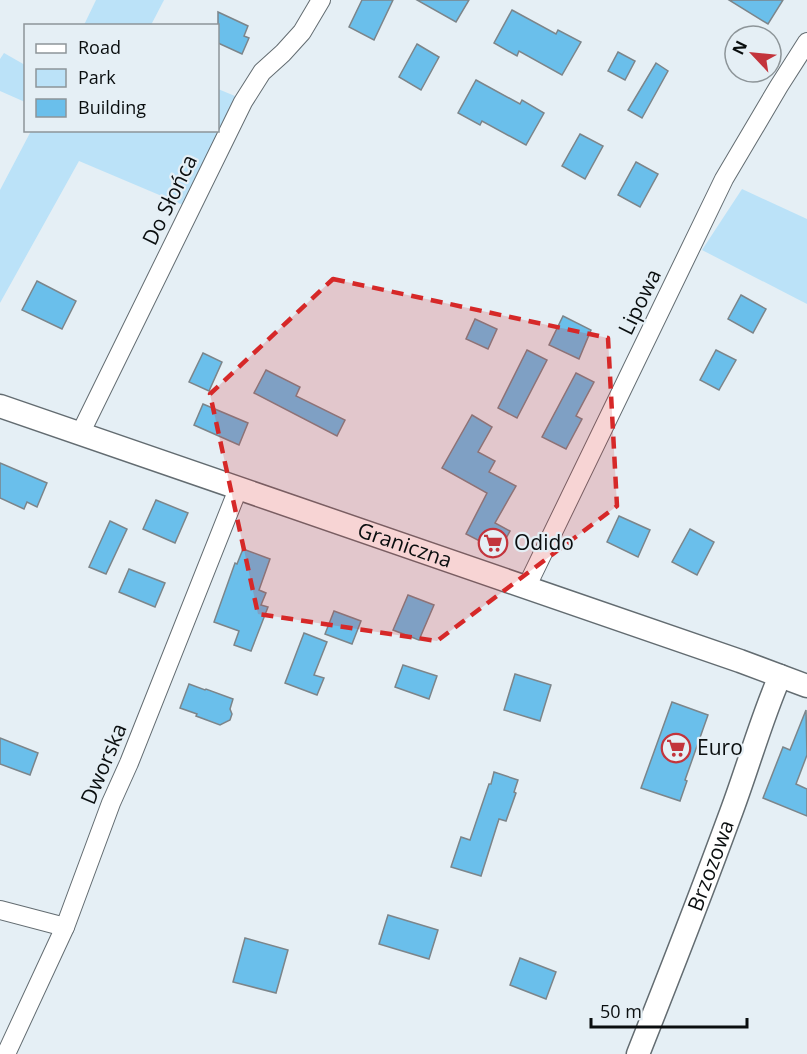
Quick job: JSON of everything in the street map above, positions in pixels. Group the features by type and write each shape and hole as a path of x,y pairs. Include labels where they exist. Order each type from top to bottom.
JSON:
{"street":[{"name":"Do Słońca","path":"81,434 243,102 262,72 302,32 321,0"},
{"name":"Lipowa","path":"526,588 724,179 807,42"},
{"name":"Graniczna","path":"0,406 807,686"},
{"name":"Dworska","path":"6,1054 65,927 111,803 129,764 238,489"},
{"name":"Brzozowa","path":"638,1054 700,895 766,709 780,676"},
{"path":"0,909 65,927"}],"highlighted area":[{"path":"333,279 608,338 617,506 437,641 258,614 210,394"}],"green space":[{"path":"96,0 164,0 152,24 84,24"},
{"path":"4,53 24,64 24,102 0,91 0,59"},
{"path":"219,89 235,96 219,130"},
{"path":"30,132 218,132 183,205 79,161 0,303 0,190"},
{"path":"742,189 807,219 807,304 702,250"}],"building":[{"path":"362,0 393,0 374,40 349,27"},
{"path":"417,0 469,0 456,22"},
{"path":"729,0 783,0 768,24"},
{"path":"512,10 556,34 558,30 581,42 562,75 519,51 517,56 494,43"},
{"path":"218,12 248,26 244,36 249,38 242,54 219,43"},
{"path":"417,44 439,57 421,90 399,77"},
{"path":"618,52 635,61 625,80 608,71"},
{"path":"656,63 668,71 642,118 628,110"},
{"path":"476,80 520,104 522,100 544,113 526,145 482,121 480,125 458,113"},
{"path":"580,134 603,146 585,179 562,166"},
{"path":"636,162 658,174 640,207 618,195"},
{"path":"37,281 76,301 62,329 22,310"},
{"path":"741,295 766,309 753,333 728,319"},
{"path":"563,316 591,330 579,359 549,345"},
{"path":"475,319 497,329 488,349 466,339"},
{"path":"527,350 547,360 517,418 498,408"},
{"path":"716,350 736,360 719,390 700,380"},
{"path":"203,353 222,362 209,391 189,382"},
{"path":"266,370 300,387 296,396 345,420 337,436 254,393"},
{"path":"576,373 594,382 576,416 582,419 566,449 542,437"},
{"path":"203,404 248,423 239,445 194,425"},
{"path":"472,415 492,427 478,452 495,461 489,472 516,486 495,523 510,531 499,551 466,534 487,493 442,468"},
{"path":"0,463 47,483 37,507 27,502 24,509 0,498"},
{"path":"156,500 188,513 175,543 143,529"},
{"path":"619,516 650,530 638,557 607,542"},
{"path":"110,521 127,529 106,574 89,567"},
{"path":"690,529 714,542 697,575 672,562"},
{"path":"243,549 270,559 259,590 266,593 261,605 268,607 251,651 234,645 239,631 214,622 235,563 237,564"},
{"path":"129,569 165,583 155,607 119,592"},
{"path":"408,595 434,605 419,640 393,630"},
{"path":"334,611 361,621 352,644 325,634"},
{"path":"304,633 327,642 314,675 324,678 317,695 285,683"},
{"path":"403,665 437,676 429,699 395,687"},
{"path":"515,674 551,685 540,721 504,710"},
{"path":"189,684 233,699 230,720 220,725 180,708"},
{"name":"Euro","path":"672,702 708,715 680,801 641,788"},
{"path":"806,710 807,755 796,784 807,789 807,816 763,798 783,747 790,750"},
{"path":"0,738 38,753 30,775 0,764"},
{"path":"494,772 518,780 506,821 499,819 481,876 451,867 461,837 470,840"},
{"path":"388,915 438,930 429,959 379,944"},
{"path":"245,938 288,950 276,993 233,982"},
{"path":"520,958 556,972 546,999 510,985"}],"place":[{"name":"Odido","path":"493,543"},
{"name":"Euro","path":"676,748"}]}
